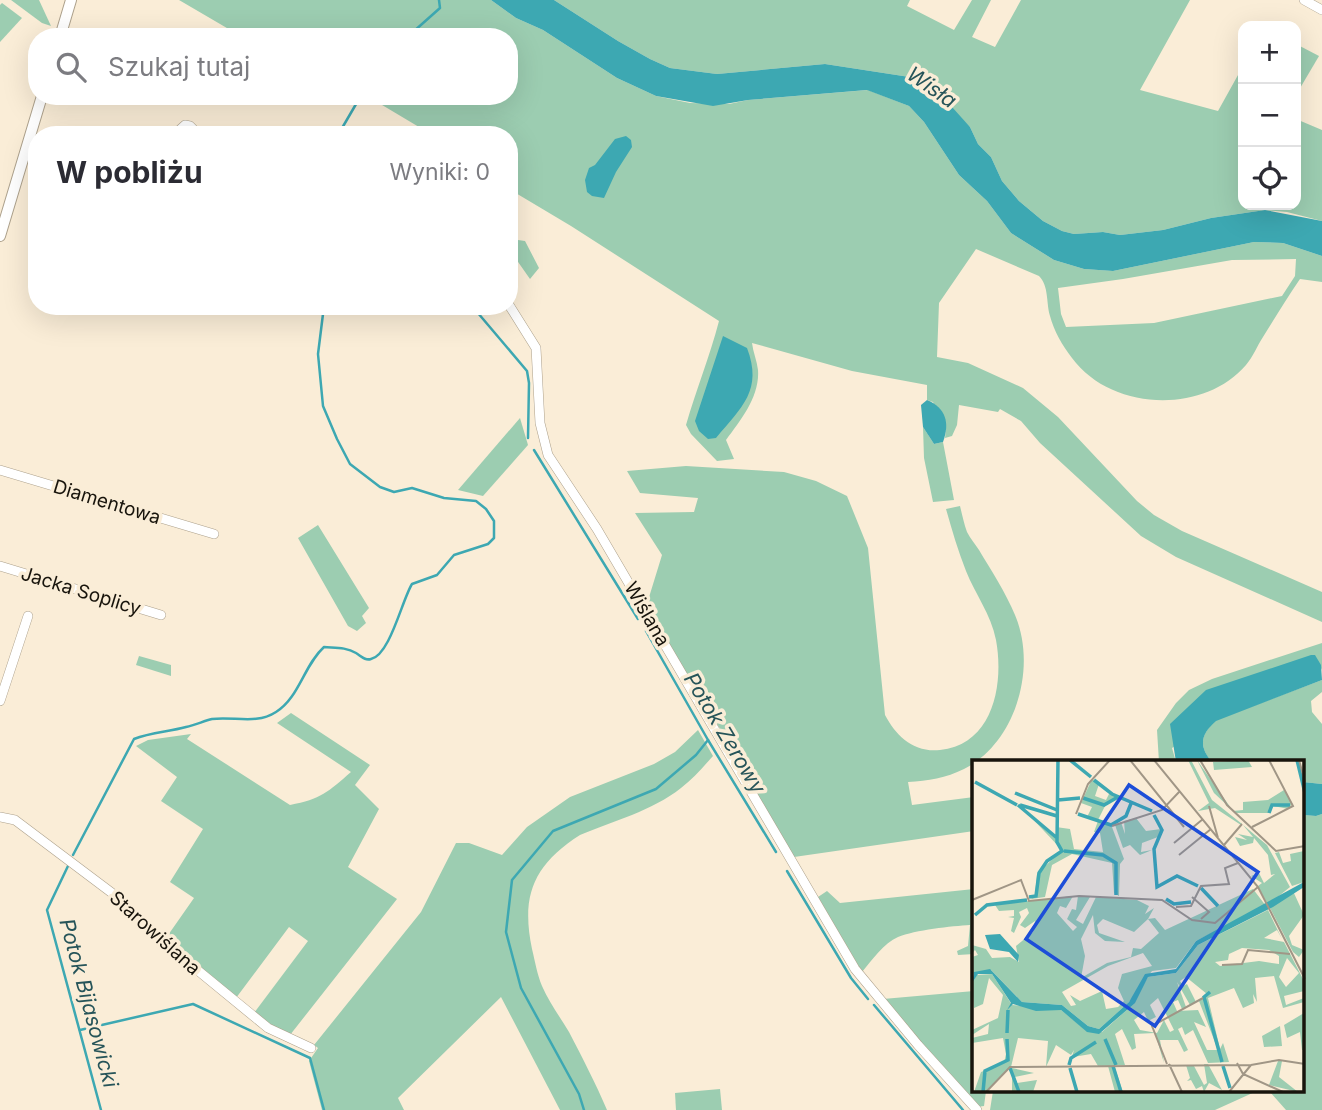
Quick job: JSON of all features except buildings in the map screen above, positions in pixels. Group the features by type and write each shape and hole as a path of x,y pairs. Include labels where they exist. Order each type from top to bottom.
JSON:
{"main road":[{"path":"63,28 71,0"},
{"path":"33,126 39,105"},
{"path":"0,236 28,143"}],"street":[{"path":"1304,0 1322,10"},
{"name":"Wiślana","path":"515,315 536,348 540,423 545,446 558,473 604,541 855,969 977,1110"},
{"name":"Diamentowa","path":"0,470 214,534"},
{"name":"Jacka Soplicy","path":"0,566 161,615"},
{"path":"0,701 28,615"},
{"name":"Starowiślana","path":"0,817 15,820 112,893 179,955 268,1028 311,1048"}],"green space":[{"path":"11,0 39,0 51,26 42,23"},
{"path":"179,0 491,0 516,18 543,30 617,78 656,96 690,103 729,104 868,90 909,106 924,122 959,175 987,201 1011,233 1054,260 1084,269 1113,271 1254,242 1283,243 1322,256 1322,282 1300,279 1246,365 1228,381 1206,392 1182,399 1133,397 1089,376 1072,358 1056,332 1044,284 1039,276 976,249 939,303 937,357 968,363 1023,388 1058,417 1137,501 1154,515 1182,531 1322,592 1322,622 1176,557 1141,536 1040,443 1021,421 1000,409 998,412 959,405 957,425 952,436 945,438 946,430 933,402 927,400 927,385 852,371 752,343 758,370 756,389 738,424 726,440 734,459 717,461 686,425 719,321 518,194 518,126 417,126 382,105 518,105 518,28 227,28","holes":["1296,259 1295,276 1282,296 1154,323 1066,327 1061,314 1058,288 1232,260"]},
{"path":"554,0 910,0 907,6 954,30 972,0 991,0 972,37 995,47 1021,0 1190,0 1140,90 1218,111 1238,75 1238,210 1265,210 1211,218 1163,230 1120,235 1103,232 1074,234 1062,231 1043,221 1019,201 1002,181 991,157 978,144 970,127 916,78 825,64 717,74 670,68 618,41"},
{"path":"2,3 22,18 0,42 0,5"},
{"path":"1301,47 1319,56 1301,87"},
{"path":"1301,121 1322,130 1322,221 1287,212 1265,210 1301,210"},
{"path":"518,240 525,241 539,268 530,279 518,262"},
{"path":"520,418 528,445 483,496 458,490"},
{"path":"923,427 934,444 943,442 954,500 933,502 924,458"},
{"path":"686,466 784,472 816,481 847,496 868,548 885,715 900,736 914,746 931,750 958,745 973,736 984,724 996,692 998,657 994,631 966,571 946,509 960,506 967,532 1015,615 1024,657 1023,679 1009,722 997,741 982,757 972,760 972,764 950,775 908,782 912,805 972,797 972,831 794,857 646,607 662,555 635,513 694,512 698,498 640,493 627,471"},
{"path":"318,525 369,608 362,616 366,623 357,631 348,626 298,538"},
{"path":"1322,643 1322,670 1315,656 1172,748 1175,760 1159,760 1157,730 1189,690 1212,679"},
{"path":"139,656 171,665 171,676 136,665"},
{"path":"1322,680 1322,692 1311,701 1312,712 1322,724 1322,784 1304,782 1304,760 1211,760 1203,740 1216,720"},
{"path":"291,713 370,765 355,785 379,809 348,867 397,899 290,1035 254,1013 308,941 289,927 236,998 166,938 194,898 170,882 203,829 161,801 177,777 136,746 148,740 191,734 187,739 290,805 324,794 351,772 277,723"},
{"path":"698,730 713,756 694,777 658,803 580,835 564,846 541,870 530,898 529,930 540,981 574,1041 607,1110 560,1110 501,997 398,1098 404,1110 322,1110 309,1061 318,1048 314,1045 421,912 456,843 469,843 502,855 527,827 570,797 654,764 675,752"},
{"path":"1322,814 1322,1110 1286,1110 1270,1092 1304,1092 1304,815"},
{"path":"972,889 972,954 958,955 957,951 968,946 970,925 934,929 893,940 878,952 862,972 818,897 827,891 840,903"},
{"path":"972,991 972,1092 986,1092 984,1106 977,1107 883,999"},
{"path":"720,1089 722,1110 676,1110 675,1093"},
{"path":"993,1092 1255,1092 1215,1110 990,1110"}],"water":[{"name":"Wisła","path":"491,0 554,0 618,41 670,68 717,74 825,64 916,78 934,87 970,127 978,144 991,157 1002,181 1019,201 1043,221 1062,231 1074,234 1103,232 1120,235 1163,230 1211,218 1265,210 1322,221 1322,256 1283,243 1254,242 1113,271 1084,269 1054,260 1011,233 987,201 959,175 924,122 909,106 867,90 748,100 713,106 656,96 617,78 543,30 516,18"},
{"path":"626,136 631,140 632,147 604,198 592,196 587,192 585,180 589,168 595,165 615,139"},
{"path":"723,336 747,348 753,375 747,397 734,417 716,438 708,439 699,431 695,421"},
{"path":"927,400 938,407 945,417 943,442 934,444 923,427 921,405"},
{"path":"1311,655 1315,655 1321,665 1322,680 1216,721 1203,740 1211,760 1176,760 1170,724 1206,690"},
{"path":"1304,782 1322,784 1322,814 1304,815"}],"waterway":[{"name":"Potok Bijasowicki","path":"418,28 440,8 439,0"},
{"name":"Potok Bijasowicki","path":"343,126 356,105"},
{"name":"Potok Bijasowicki","path":"73,855 134,739 212,719 253,719 268,716 284,706 324,647 348,650 371,659 378,655 390,638 412,584 437,575 454,555 488,544 494,538 494,521 476,501 444,498 412,488 394,492 380,487 350,464 323,406 318,354 323,315"},
{"path":"480,315 527,371 528,438"},
{"path":"534,450 638,619"},
{"name":"Potok Zerowy","path":"646,631 776,852"},
{"path":"584,1110 579,1094 521,988 506,932 512,880 553,831 656,789 696,755 708,740"},
{"name":"Potok Bijasowicki","path":"68,866 47,910 101,1110"},
{"path":"787,871 851,978 868,999"},
{"path":"80,1030 193,1004 310,1058 324,1110"},
{"path":"874,1005 963,1110"}]}
